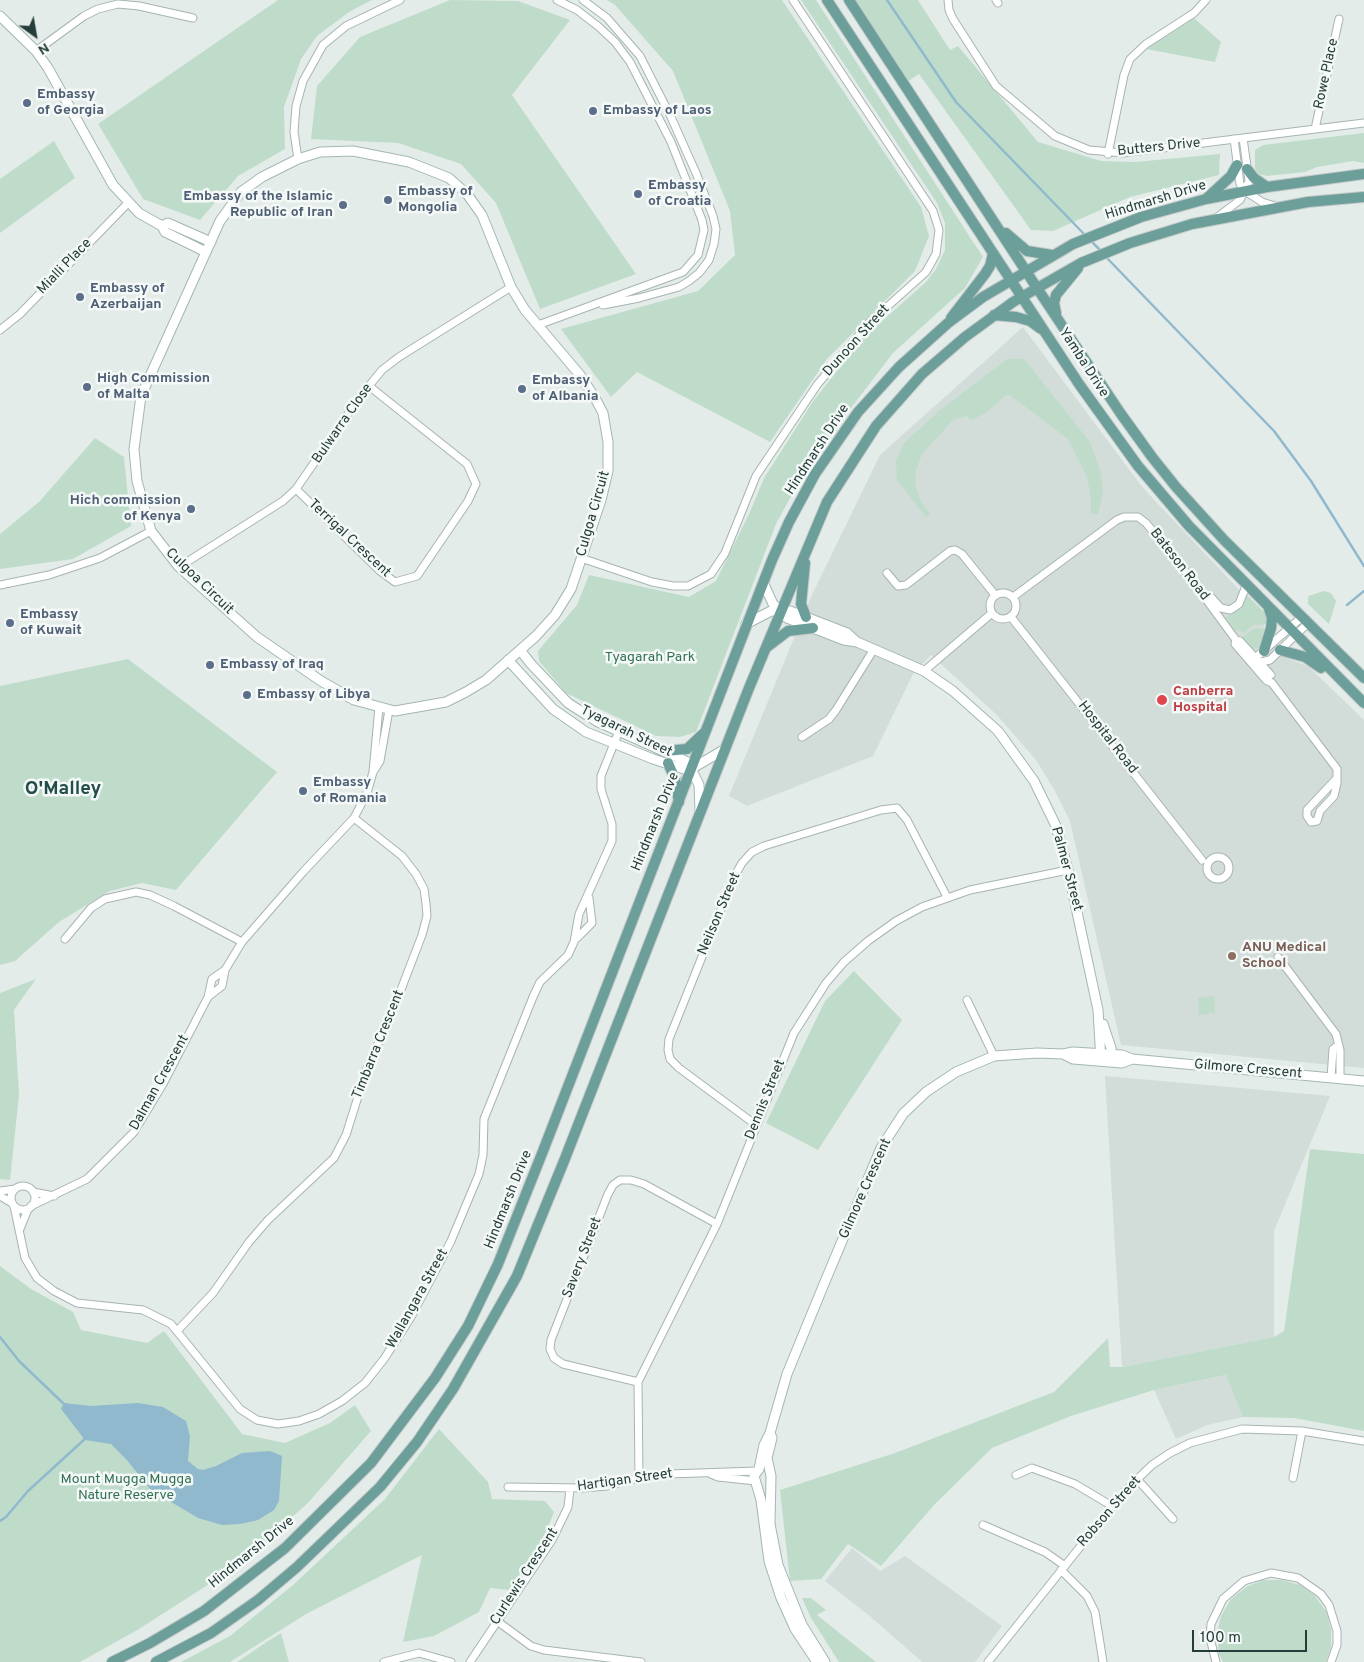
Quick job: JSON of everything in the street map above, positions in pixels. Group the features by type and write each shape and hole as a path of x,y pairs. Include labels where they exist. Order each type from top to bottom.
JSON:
{"main road":[{"name":"Yamba Drive","path":"827,0 1048,334 1079,384 1138,466 1189,526 1246,586 1364,703"},
{"name":"Yamba Drive","path":"848,0 1121,414 1176,487 1224,540 1364,678"},
{"path":"1206,199 1242,167 1267,187"},
{"name":"Hindmarsh Drive","path":"112,1662 150,1643 204,1610 285,1548 370,1463 435,1378 468,1326 498,1264 693,768 763,582 789,522 815,474 858,412 899,367 948,323 983,297 1052,254 1073,244 1101,231 1156,212 1206,199 1267,187 1364,174"},
{"path":"156,1662 210,1632 258,1600 297,1567 380,1487 417,1442 453,1389 517,1276 564,1161 700,811 806,552 836,487 876,426 922,374 994,315 1037,288 1085,262 1116,248 1172,229 1214,219 1278,207 1364,197"},
{"path":"993,220 1020,247 1027,251 1052,254"},
{"path":"948,323 954,311 985,274 990,266 993,252"},
{"path":"1057,317 1054,304 1056,295 1085,262"},
{"path":"994,315 1016,317 1030,321 1048,334"},
{"path":"806,552 801,604 806,617"},
{"path":"1264,651 1271,628 1272,618 1269,609"},
{"path":"767,647 788,631 813,628"},
{"path":"1280,650 1305,656 1329,675 1338,678"},
{"path":"666,752 686,749 707,731"},
{"path":"668,763 675,779 679,804"}],"street":[{"path":"298,159 294,132 296,106 303,81 323,45 346,26 400,0"},
{"path":"538,326 590,307 636,287 683,272 698,255 704,230 702,220 671,142 630,62 615,42 599,27 577,10 557,0"},
{"path":"583,0 607,18 640,56 671,117 696,173 713,216 716,230 714,244 708,260 699,273 689,281 679,287 639,298 590,307"},
{"name":"Dunoon Street","path":"582,558 652,582 673,586 688,586 711,574 725,553 756,476 817,385 869,323 926,272 936,254 939,230 933,211 793,0"},
{"name":"Butters Drive","path":"948,0 949,10 957,26 983,68 1006,96 1055,136 1074,146 1108,154 1364,123"},
{"path":"1108,154 1124,75 1130,59 1146,44 1194,12 1206,0"},
{"path":"36,51 84,16 98,9 118,4 139,6 193,18"},
{"path":"0,16 36,51 61,88 113,185 139,213 162,226 165,232 206,252"},
{"name":"Rowe Place","path":"1315,129 1339,19"},
{"path":"1242,138 1242,167"},
{"path":"1214,219 1240,200 1249,182 1242,167 1234,139"},
{"name":"Culgoa Circuit","path":"320,152 368,152 409,162 448,178 467,194 482,215 511,287 525,310 580,375 603,413 608,442 608,471 571,589 555,615 520,650 473,688 446,702 419,708 389,710 354,700 321,681 258,637 179,566 151,531 137,481 134,449 141,396 220,221 241,192 262,177 298,159 320,152"},
{"path":"1245,191 1262,202 1278,207"},
{"name":"Mialli Place","path":"0,330 20,314 129,202"},
{"path":"162,226 168,223 211,242"},
{"name":"Bulwarra Close","path":"179,566 284,500 296,489 382,370 399,356 511,287"},
{"name":"Terrigal Crescent","path":"296,489 380,571 395,582 417,576 468,501 476,484 467,464 369,386"},
{"name":"Bateson Road","path":"1014,598 1117,520 1138,517 1146,523 1202,594 1236,640 1235,644 1255,661 1266,680 1271,679 1331,758 1337,768 1337,778"},
{"path":"0,585 49,575 100,558 151,531"},
{"path":"887,573 898,586 906,586 950,551 958,550 995,595"},
{"name":"Palmer Street","path":"763,582 773,604 787,618 844,640 858,642"},
{"path":"1202,594 1212,597 1222,608 1230,610 1239,604 1246,586"},
{"path":"1003,593 1014,598 1016,606 1011,617 1002,619 992,613 990,606 995,595 1003,593"},
{"name":"Palmer Street","path":"746,624 771,611 790,611 846,633 858,642 924,671 973,708 1005,740 1034,781 1056,826 1068,870 1098,1010 1111,1048 1112,1058"},
{"path":"924,671 992,613"},
{"name":"Hospital Road","path":"1011,617 1207,868"},
{"path":"1255,661 1264,651 1292,632 1305,620"},
{"path":"1255,661 1270,660 1280,650 1292,632"},
{"path":"802,737 829,719 874,649"},
{"name":"Tyagarah Street","path":"520,650 568,703 619,731 688,762 693,768"},
{"name":"Tyagarah Street","path":"508,660 553,709 586,732 684,769 693,768"},
{"path":"1270,660 1271,679"},
{"name":"Dalman Crescent","path":"208,997 222,986 225,970 242,942 302,872 354,818 367,793 373,772 379,707"},
{"name":"Dalman Crescent","path":"373,772 380,761 389,710"},
{"name":"Wallangara Street","path":"13,1204 27,1264 37,1278 54,1291 77,1303 143,1310 158,1316 178,1330 229,1397 240,1409 257,1420 278,1424 299,1421 319,1414 342,1401 365,1383 384,1359 411,1318 451,1241 479,1174 483,1155 484,1119 540,982 568,954 574,942 579,914 612,842 612,824 601,789 601,776 619,731"},
{"path":"700,811 699,785 693,768 725,749"},
{"path":"1337,778 1334,796 1323,808 1317,821 1311,822 1307,817 1307,810 1337,778"},
{"name":"Neilson Street","path":"756,1125 678,1068 670,1059 668,1050 669,1039 734,877 742,863 752,852 764,846 881,810 897,808 907,820 947,897"},
{"name":"Timbarra Crescent","path":"178,1330 213,1293 249,1242 268,1220 334,1158 343,1142 363,1077 392,1013 422,935 427,916 426,904 424,889 416,874 402,856 354,818"},
{"path":"1202,860 1219,856 1226,860 1230,866 1228,873 1223,878 1215,879 1209,875 1207,868 1212,858"},
{"name":"Dennis Street","path":"639,1478 638,1382 717,1224 794,1033 826,983 844,962 875,936 922,907 947,897 1068,870"},
{"path":"65,939 91,908 113,897 136,892 150,895 174,906 242,942"},
{"name":"Wallangara Street","path":"574,942 592,923 589,895"},
{"path":"1278,957 1337,1035 1337,1046 1340,1050 1336,1078"},
{"name":"Dalman Crescent","path":"29,1208 86,1179 134,1132 163,1084 208,997 212,979 225,970"},
{"path":"967,1000 994,1056"},
{"name":"Palmer Street","path":"1098,1010 1101,1057"},
{"name":"Gilmore Crescent","path":"758,1470 761,1452 770,1433 787,1374 881,1148 903,1114 926,1092 956,1072 994,1056 1037,1053 1063,1054 1073,1059 1112,1058 1122,1055 1132,1060 1364,1081"},
{"name":"Savery Street","path":"638,1382 563,1364 554,1358 550,1350 551,1340 608,1194 620,1180 631,1180 644,1184 717,1224"},
{"path":"0,1191 26,1187 32,1192 54,1196"},
{"path":"13,1204 11,1196 15,1189"},
{"path":"20,1229 34,1200 32,1192"},
{"path":"0,1196 20,1210 29,1208"},
{"name":"Robson Street","path":"988,1662 1112,1506 1137,1479 1170,1453 1190,1443 1217,1434 1242,1430 1302,1430 1364,1441"},
{"path":"1293,1478 1302,1430"},
{"name":"Gilmore Crescent","path":"769,1471 767,1458 772,1438 770,1433"},
{"path":"765,1499 754,1476 758,1470 764,1468 769,1471 771,1476 765,1499 769,1560 781,1598 795,1629 817,1662"},
{"path":"1016,1475 1032,1468 1075,1484 1112,1506"},
{"name":"Hartigan Street","path":"508,1487 570,1489 607,1486 639,1478 669,1474 711,1474 758,1470"},
{"name":"Hartigan Street","path":"711,1474 718,1478 757,1482"},
{"path":"1137,1479 1173,1519"},
{"path":"757,1482 764,1484 769,1481"},
{"name":"Curlewis Crescent","path":"470,1662 552,1540 568,1507 570,1489"},
{"path":"766,1524 788,1595 807,1634 825,1662"},
{"path":"983,1526 1045,1552 1063,1568 1087,1596 1095,1612 1103,1662"},
{"path":"1216,1662 1210,1638 1211,1624 1223,1599 1244,1581 1271,1573 1298,1578 1316,1589 1329,1606 1337,1631 1337,1645 1332,1662"},
{"path":"497,1621 531,1646 544,1650 609,1660 641,1662"},
{"path":"384,1662 419,1653 451,1662"}],"shaded area":[{"name":"Canberra Hospital","path":"1023,327 1143,488 1265,617 1263,633 1287,658 1309,667 1364,720 1364,1068 1121,1045 1070,821 1055,791 1036,760 997,715 931,655 913,674 873,756 747,806 729,796 811,597 880,455"},
{"path":"1105,1076 1330,1096 1274,1231 1274,1337 1122,1367"},
{"path":"1227,1375 1243,1417 1207,1425 1176,1439 1154,1390"},
{"path":"852,1548 880,1571 905,1556 1002,1626 975,1662 922,1662 871,1617 825,1581"}],"green space":[{"path":"278,0 372,0 349,12 317,36 301,59 284,107 285,149 238,176 200,220 143,199 98,124"},
{"path":"450,0 518,1 570,20 512,95 636,274 540,309 496,203 461,164 398,143 311,139 317,86 360,37"},
{"path":"607,0 782,0 921,207 929,236 915,271 827,359 770,442 637,372 611,397 561,329 698,291 735,255 730,211 673,71 615,5"},
{"name":"Tyagarah Park","path":"801,0 816,0 983,257 965,288 893,353 809,463 776,524 696,732 680,737 656,736 566,693 539,661 538,651 577,605 589,575 689,597 716,581 750,512 764,478 814,400 864,337 926,282 936,269 945,250 945,223 937,203"},
{"path":"852,0 918,0 950,50 958,46 1038,142 1101,161 1135,162 1220,154 1219,175 1130,197 1053,231 1031,230 919,74 907,82"},
{"path":"1194,18 1221,42 1215,62 1146,49"},
{"path":"1364,133 1364,163 1353,161 1317,167 1305,172 1267,176 1259,174 1255,169 1255,150 1263,145"},
{"path":"54,141 75,178 0,233 0,179"},
{"path":"1007,359 1024,359 1090,442 1100,470 1103,491 1098,514 1091,514 1091,498 1087,477 1068,439 1010,395 1005,396 988,411 974,419 969,420 968,416 954,419 922,454 916,470 915,485 920,500 930,514 926,517 897,480 896,460 904,443 939,411"},
{"path":"95,438 124,457 131,526 73,559 0,569 0,534 39,502"},
{"path":"1324,591 1331,593 1336,601 1329,624 1308,604 1308,596"},
{"path":"1247,595 1264,612 1269,624 1253,625 1244,633 1238,630 1235,631 1226,617 1238,610"},
{"path":"1255,628 1267,629 1261,647 1255,649 1251,648 1242,637"},
{"path":"128,659 277,772 176,890 142,883 110,891 59,922 15,961 0,965 0,686"},
{"path":"854,971 902,1020 818,1150 766,1123 825,1001"},
{"path":"36,979 14,1010 19,1095 10,1180 0,1179 0,993"},
{"path":"1214,996 1215,1013 1199,1015 1198,998"},
{"path":"1310,1149 1364,1154 1364,1431 1294,1418 1243,1417 1226,1375 1154,1390 1071,1416 992,1448 935,1504 881,1566 848,1544 821,1579 790,1581 780,1490 895,1453 1054,1392 1108,1338 1110,1367 1122,1367 1274,1337 1284,1331"},
{"name":"Mount Mugga Mugga Nature Reserve","path":"0,1266 31,1289 73,1312 81,1330 147,1343 164,1331 242,1434 285,1443 330,1423 355,1405 371,1431 308,1503 257,1548 217,1579 139,1629 80,1662 0,1662"},
{"path":"439,1429 488,1482 492,1499 545,1501 554,1512 542,1542 509,1590 490,1588 479,1612 434,1636 403,1642 422,1555 306,1614 230,1662 181,1662 230,1636 293,1585 385,1499"},
{"path":"1263,1580 1282,1580 1300,1585 1315,1596 1326,1611 1331,1629 1331,1647 1326,1662 1223,1662 1219,1654 1217,1634 1221,1616 1231,1599 1246,1587"},
{"path":"802,1598 811,1598 826,1610 817,1615 876,1662 839,1662 811,1618"},
{"path":"281,1633 289,1662 237,1662 268,1641"}],"water":[{"path":"64,1403 91,1406 138,1403 163,1407 186,1421 190,1436 188,1461 198,1469 203,1470 216,1466 242,1453 270,1451 282,1456 279,1501 274,1510 258,1520 240,1524 222,1525 198,1518 151,1490 111,1444 85,1440 61,1409"}],"waterway":[{"path":"887,0 956,102 1085,235"},
{"path":"1091,241 1101,251"},
{"path":"1106,257 1274,431 1311,481 1364,566"},
{"path":"1347,605 1364,591"},
{"path":"0,1337 19,1361 66,1406"},
{"path":"0,1521 6,1517 28,1491 87,1437"}],"place":[{"name":"Embassy of Georgia","path":"27,103"},
{"name":"Embassy of Laos","path":"593,111"},
{"name":"Embassy of Croatia","path":"638,194"},
{"name":"Embassy of Mongolia","path":"388,200"},
{"name":"Embassy of the Islamic Republic of Iran","path":"343,205"},
{"name":"Embassy of Azerbaijan","path":"80,297"},
{"name":"High Commission of Malta","path":"87,387"},
{"name":"Embassy of Albania","path":"522,389"},
{"name":"Hich commission of Kenya","path":"191,509"},
{"name":"Embassy of Kuwait","path":"10,623"},
{"name":"Embassy of Iraq","path":"210,665"},
{"name":"Embassy of Libya","path":"247,695"},
{"name":"Canberra Hospital","path":"1162,700"},
{"name":"Embassy of Romania","path":"303,791"},
{"name":"ANU Medical School","path":"1232,956"}],"district":[{"name":"O'Malley","path":"63,790"}]}
